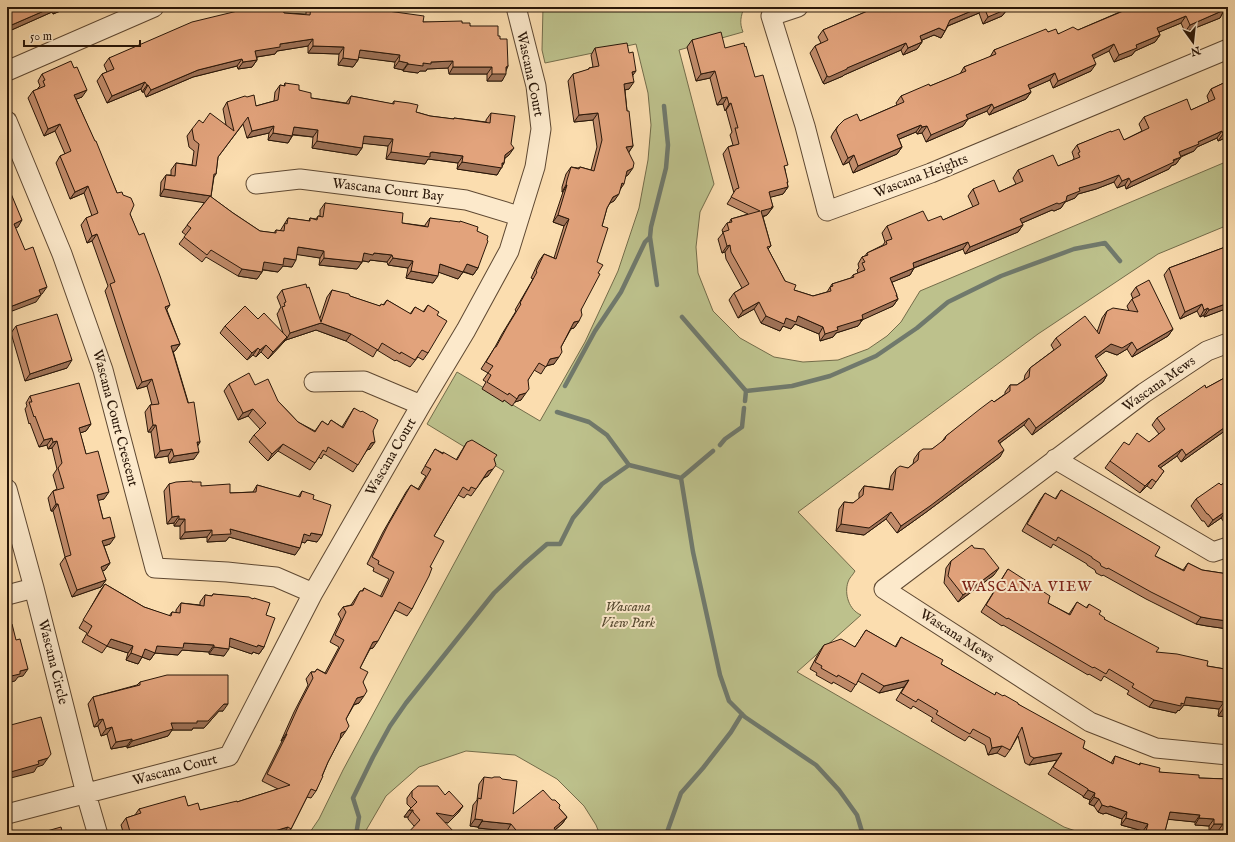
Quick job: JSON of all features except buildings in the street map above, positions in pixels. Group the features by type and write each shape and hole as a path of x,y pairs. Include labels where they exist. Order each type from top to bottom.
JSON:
{"street":[{"path":"7,71 154,7"},
{"name":"Wascana Court","path":"7,814 228,756 313,593 466,330 510,251 535,167 542,129 536,86 516,7"},
{"name":"Wascana Heights","path":"798,7 771,16 805,126 828,211 938,170 1228,49"},
{"name":"Wascana Court Crescent","path":"7,121 62,254 103,370 155,568 228,572 276,577 313,593"},
{"name":"Wascana Court Bay","path":"256,184 300,179 466,200 520,216"},
{"name":"Wascana Mews","path":"1228,343 1207,351 1144,393 884,589 1090,722 1156,748 1228,755"},
{"path":"314,382 364,381 421,405"},
{"path":"1055,459 1213,552 1228,547"},
{"name":"Wascana Circle","path":"7,489 98,835"},
{"path":"7,595 34,588"}],"green space":[{"name":"Wascana View Park","path":"543,7 744,7 741,20 743,32 679,50 714,184 700,212 696,247 698,273 713,311 740,338 774,357 803,362 838,360 868,349 887,336 901,322 920,291 1228,161 1228,225 1158,254 1038,334 798,512 855,571 848,582 847,596 853,609 861,615 797,672 1064,827 1087,835 600,835 596,825 584,806 557,779 515,755 466,751 419,767 386,796 365,832 365,835 308,835 319,819 343,770 504,471 427,424 457,372 540,421 585,342 618,271 639,208 648,160 651,125 648,93 636,44 545,63 542,50"}],"waterway":[{"path":"657,285 650,237 651,227 666,168 668,145 664,106"},
{"path":"565,386 595,331 621,292 645,242 650,237"},
{"path":"745,401 746,391 792,386 830,376 876,356 917,328 948,302 1001,276 1074,249 1105,243 1120,261"},
{"path":"682,317 746,391"},
{"path":"720,445 725,439 742,427 744,408"},
{"path":"557,412 589,422 607,435 629,465"},
{"path":"681,478 713,451"},
{"path":"356,835 359,817 353,798 390,726 406,703 494,593 547,544 560,544 573,518 602,484 629,465 681,478"},
{"path":"681,478 693,552 720,675 729,701 745,717 816,765 839,790 857,815 863,835"},
{"path":"666,835 681,793 731,732 742,714"}],"district":[{"name":"WASCANA VIEW","path":"1027,586"}]}
